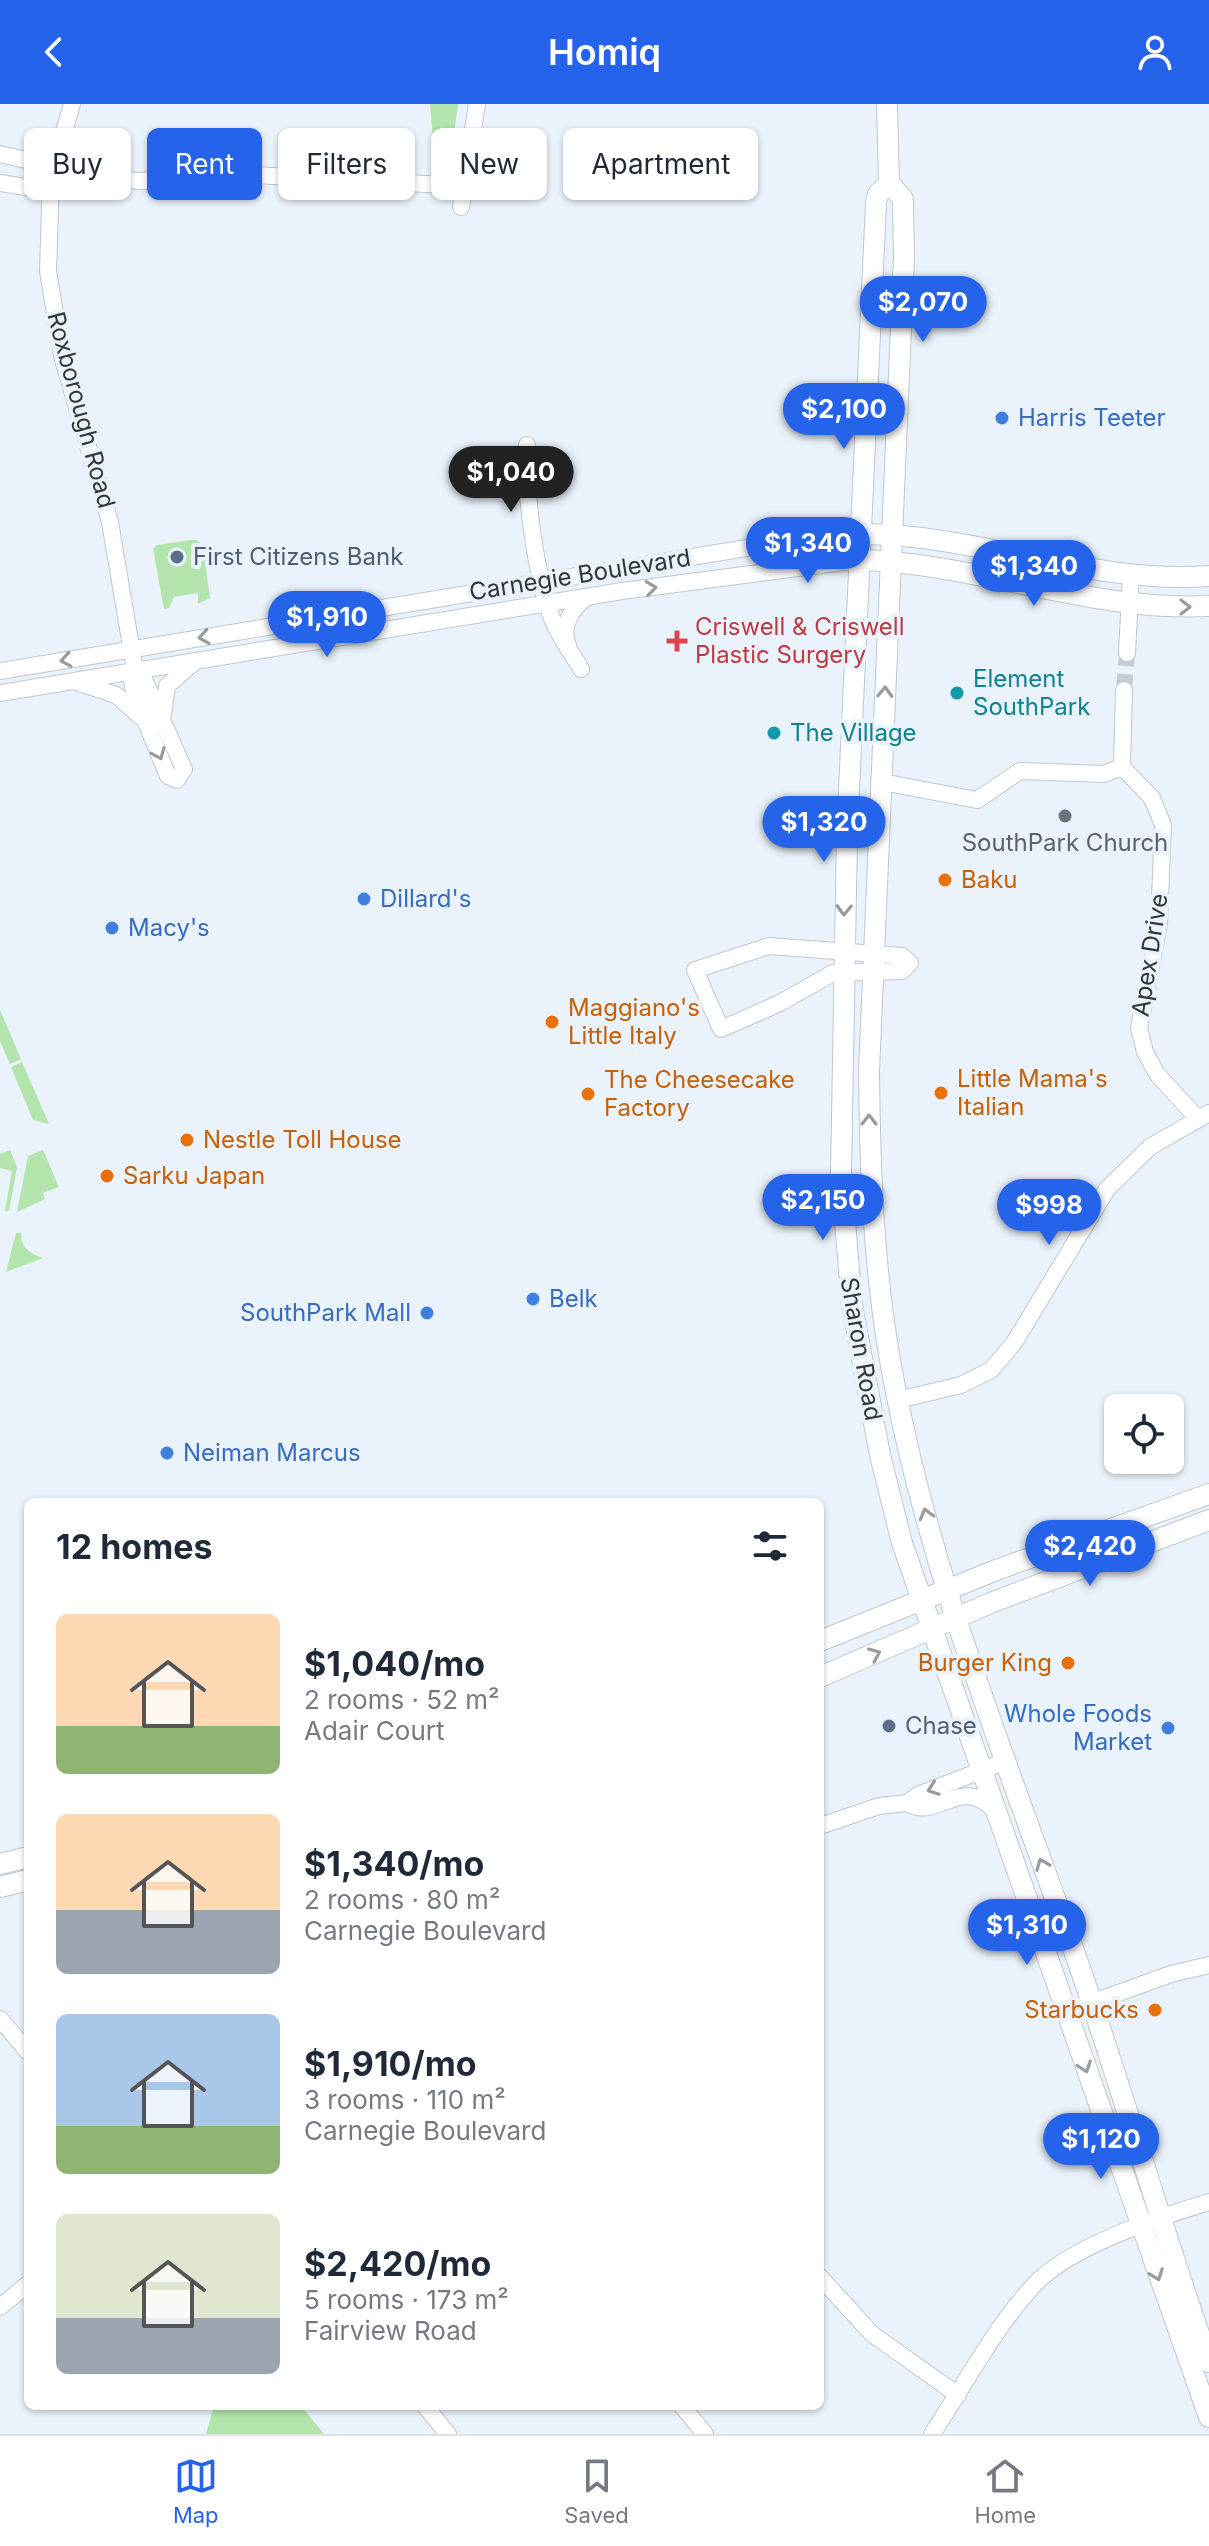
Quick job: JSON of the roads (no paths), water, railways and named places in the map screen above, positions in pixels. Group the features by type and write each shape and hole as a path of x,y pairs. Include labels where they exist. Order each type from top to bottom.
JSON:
{"main road":[{"name":"Sharon Road","path":"887,104 889,183 904,201 892,562 869,1071 872,1198 880,1286 898,1400 947,1589 1092,2003 1209,2362"},
{"name":"Sharon Road","path":"889,183 878,194 876,205 842,963 841,1175 849,1291 880,1455 920,1600 1209,2417"},
{"path":"876,205 888,213 890,219 891,306 892,315 901,325"},
{"name":"Carnegie Boulevard","path":"861,534 966,543 1131,575 1209,576"},
{"name":"Carnegie Boulevard","path":"859,560 943,567 1129,603 1209,606"},
{"path":"824,1639 947,1589 1205,1496"},
{"path":"824,1675 957,1618 1209,1521"},
{"path":"0,1864 24,1858"},
{"path":"0,1887 24,1881"}],"street":[{"name":"Roxborough Road","path":"66,128 72,104"},
{"path":"473,128 477,104"},
{"path":"0,154 24,165"},
{"path":"131,181 216,173 431,184"},
{"path":"0,183 24,181"},
{"name":"Roxborough Road","path":"50,200 47,243 54,318 107,512 135,670 132,684 168,776 177,780 184,769 165,724"},
{"path":"461,207 462,200"},
{"path":"527,445 525,471 547,603 556,629 571,650"},
{"name":"Carnegie Boulevard","path":"0,671 801,539 861,534"},
{"name":"Carnegie Boulevard","path":"0,693 547,603 859,560"},
{"path":"1127,653 1131,575"},
{"path":"581,669 565,639 568,620 576,606 589,597"},
{"path":"165,724 163,701 167,686 181,670 202,659"},
{"path":"135,670 143,677 165,724"},
{"path":"65,682 109,692 129,705 146,724"},
{"path":"882,782 977,800 1020,771 1104,774 1122,767 1124,690"},
{"name":"Apex Drive","path":"1122,767 1152,798 1163,825 1159,924 1139,1028 1145,1052 1157,1074 1203,1116"},
{"path":"842,963 830,974 780,1003 721,1029 695,970 769,946 842,963 873,964"},
{"path":"898,1400 961,1385 997,1364 1014,1343 1107,1189 1150,1147 1203,1116"},
{"path":"1205,1496 1209,1521"},
{"path":"907,1803 918,1795 1006,1761"},
{"path":"824,1825 879,1806 907,1803 924,1808 966,1795 984,1801 994,1810"},
{"path":"1066,2012 1171,1974 1209,1965"},
{"path":"0,2019 24,2047"},
{"path":"932,2434 1037,2282 1062,2265 1140,2225 1209,2202"},
{"path":"824,2281 872,2334 958,2395"},
{"path":"0,2307 24,2287"},
{"path":"428,2410 448,2434"},
{"path":"685,2410 705,2434"}],"tunnel":[{"path":"1124,690 1127,653"}],"place":[{"name":"Harris Teeter","path":"1002,418"},
{"name":"First Citizens Bank","path":"177,557"},
{"name":"Criswell & Criswell Plastic Surgery","path":"677,641"},
{"name":"Element SouthPark","path":"957,693"},
{"name":"The Village","path":"774,733"},
{"name":"SouthPark Church","path":"1065,816"},
{"name":"Baku","path":"945,880"},
{"name":"Dillard's","path":"364,899"},
{"name":"Macy's","path":"112,928"},
{"name":"Maggiano's Little Italy","path":"552,1022"},
{"name":"Little Mama's Italian","path":"941,1093"},
{"name":"The Cheesecake Factory","path":"588,1094"},
{"name":"Nestle Toll House","path":"187,1140"},
{"name":"Sarku Japan","path":"107,1176"},
{"name":"Belk","path":"533,1299"},
{"name":"SouthPark Mall","path":"427,1313"},
{"name":"Neiman Marcus","path":"167,1453"},
{"name":"Burger King","path":"1068,1663"},
{"name":"Chase","path":"889,1726"},
{"name":"Whole Foods Market","path":"1168,1728"},
{"name":"Starbucks","path":"1155,2010"}]}
